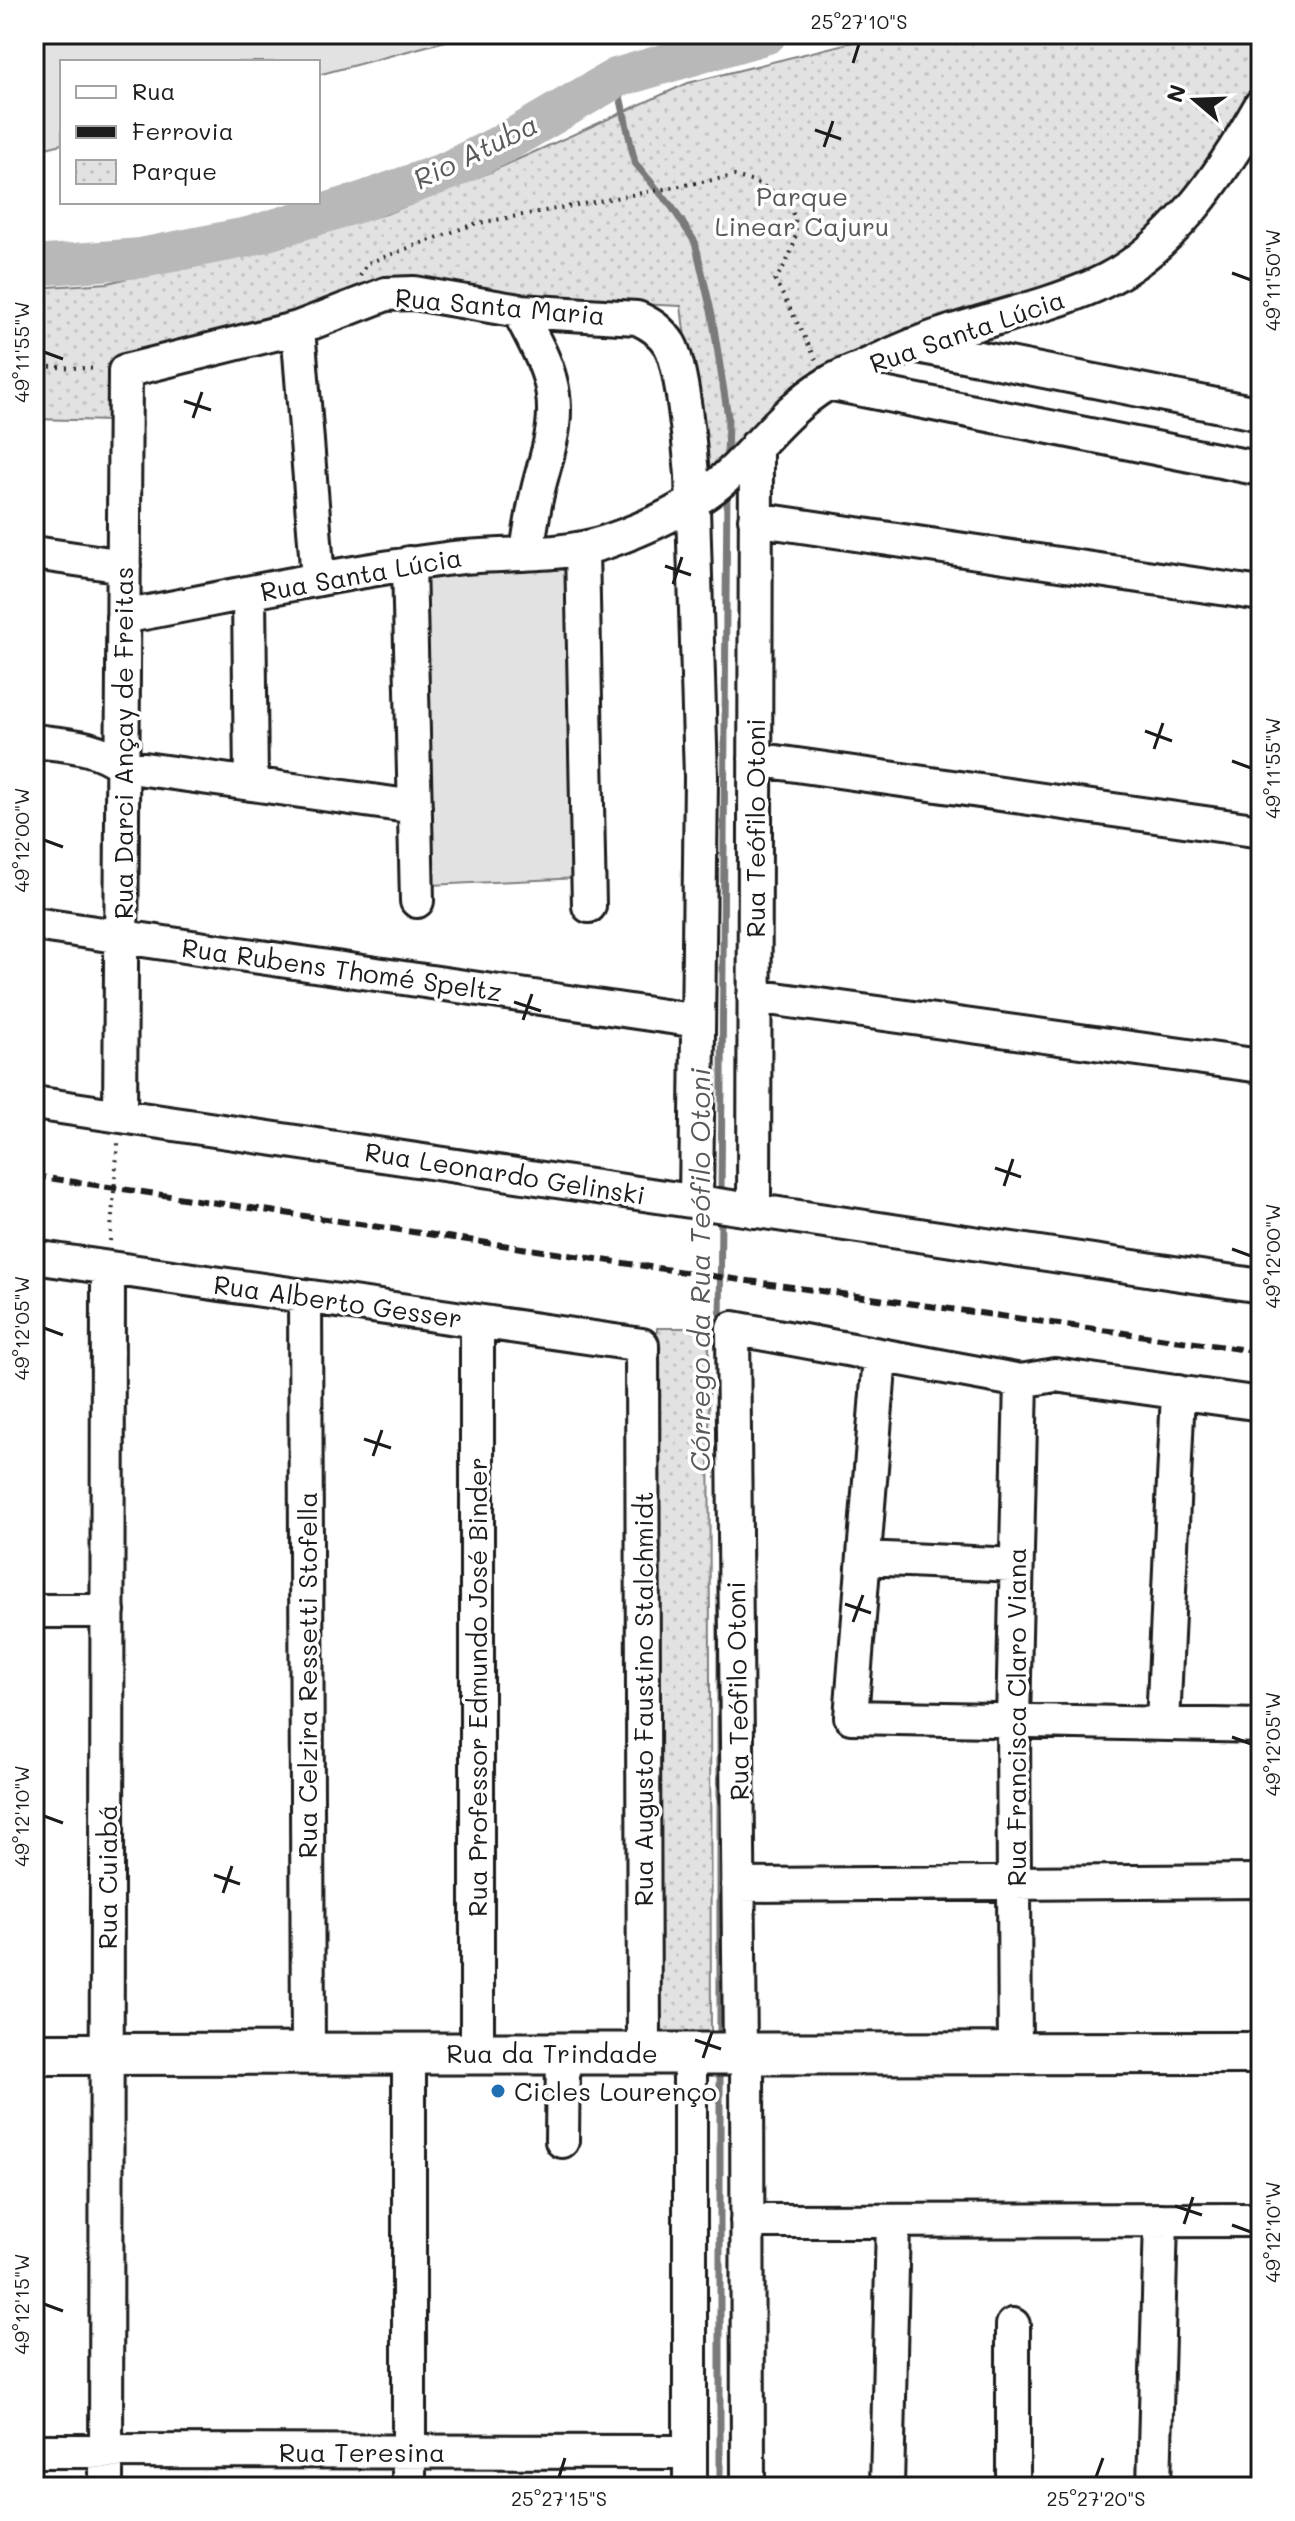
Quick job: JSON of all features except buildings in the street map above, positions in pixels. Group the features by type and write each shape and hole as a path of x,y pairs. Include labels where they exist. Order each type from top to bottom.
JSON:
{"main road":[{"name":"Rua da Trindade","path":"34,2054 1261,2053"}],"street":[{"name":"Rua Santa Lúcia","path":"123,617 409,563 472,555 582,548 650,524 693,502 798,406 828,383 913,345 1073,294 1121,270 1181,220 1201,199 1223,170 1261,105"},
{"name":"Rua Santa Maria","path":"125,371 298,328 376,296 399,293 519,311 637,318 661,332 672,348 691,456 693,502"},
{"path":"519,311 544,361 551,382 554,408 553,437 536,498 527,552"},
{"path":"298,328 318,579"},
{"path":"913,345 1261,414"},
{"name":"Rua Darci Ançay de Freitas","path":"120,1116 125,371"},
{"path":"828,383 1261,469"},
{"path":"1169,450 1179,397"},
{"name":"Rua Teófilo Otoni","path":"737,465 755,519 754,996 749,1210"},
{"name":"Rua Teófilo Otoni","path":"693,502 701,730 698,1021 703,1203"},
{"path":"755,519 1261,594"},
{"path":"582,548 589,906"},
{"path":"34,553 124,566"},
{"path":"409,563 417,901"},
{"path":"249,593 251,784"},
{"path":"94,749 106,745 123,721"},
{"path":"34,741 94,749 109,755 123,766 415,807"},
{"path":"755,759 1261,831"},
{"name":"Rua Rubens Thomé Speltz","path":"34,924 698,1021"},
{"path":"754,996 1261,1066"},
{"name":"Rua Leonardo Gelinski","path":"34,1103 1261,1286"},
{"name":"Rua Alberto Gesser","path":"34,1257 642,1345"},
{"name":"Rua Cuiabá","path":"106,2487 108,1268"},
{"name":"Rua Celzira Ressetti Stofella","path":"305,1296 308,2054"},
{"name":"Rua Professor Edmundo José Binder","path":"477,1321 477,2053"},
{"name":"Rua Teófilo Otoni","path":"748,2487 747,2221 738,1885 733,1328 880,1356"},
{"name":"Rua Augusto Faustino Stalchmidt","path":"642,1345 644,2053"},
{"path":"1261,1404 1055,1375 1021,1381 880,1356 851,1717 1261,1726"},
{"name":"Rua Francisca Claro Viana","path":"1015,2053 1013,1720 1021,1381"},
{"path":"1163,1724 1178,1392"},
{"path":"864,1558 1016,1565"},
{"path":"34,1611 108,1611"},
{"path":"738,1885 1261,1881"},
{"path":"409,2053 409,2487"},
{"path":"562,2141 563,2053"},
{"path":"690,2053 690,2487"},
{"path":"1154,2487 1161,2220"},
{"path":"747,2221 1261,2220"},
{"path":"887,2487 893,2221"},
{"path":"1013,2325 1013,2487"},
{"name":"Rua Teresina","path":"34,2451 690,2452"}],"path":[{"path":"339,313 368,263 474,224 734,176 773,189 788,205 798,231 790,259 775,280 828,383"},
{"path":"34,366 125,371"},
{"path":"108,1268 120,1116"}],"green space":[{"path":"34,34 472,34 320,74 320,60 60,60 60,144 34,151"},
{"name":"Parque Linear Cajuru","path":"885,34 1261,34 1261,73 1215,156 1192,187 1115,257 1076,279 924,322 811,376 702,477 681,306 524,299 296,317 116,361 111,421 34,419 34,288 108,283 386,214 472,180 688,83"},
{"path":"568,567 580,878 430,885 418,573"},
{"path":"657,1328 709,1328 711,2037 659,2037"}],"waterway":[{"name":"Rio Atuba","path":"34,266 141,258 248,237 364,201 448,171 506,142 616,78 767,34"},
{"name":"Córrego da Rua Teófilo Otoni","path":"616,78 635,163 672,207 695,242 712,315 728,417 727,461"},
{"name":"Córrego da Rua Teófilo Otoni","path":"721,1197 727,489"},
{"name":"Córrego da Rua Teófilo Otoni","path":"720,1329 721,1213"},
{"name":"Córrego da Rua Teófilo Otoni","path":"720,1605 720,2041"},
{"name":"Córrego da Rua Teófilo Otoni","path":"720,2065 720,2487"}],"railway":[{"path":"34,1176 698,1274 1261,1352"}],"place":[{"name":"Cicles Lourenço","path":"498,2091"}]}
